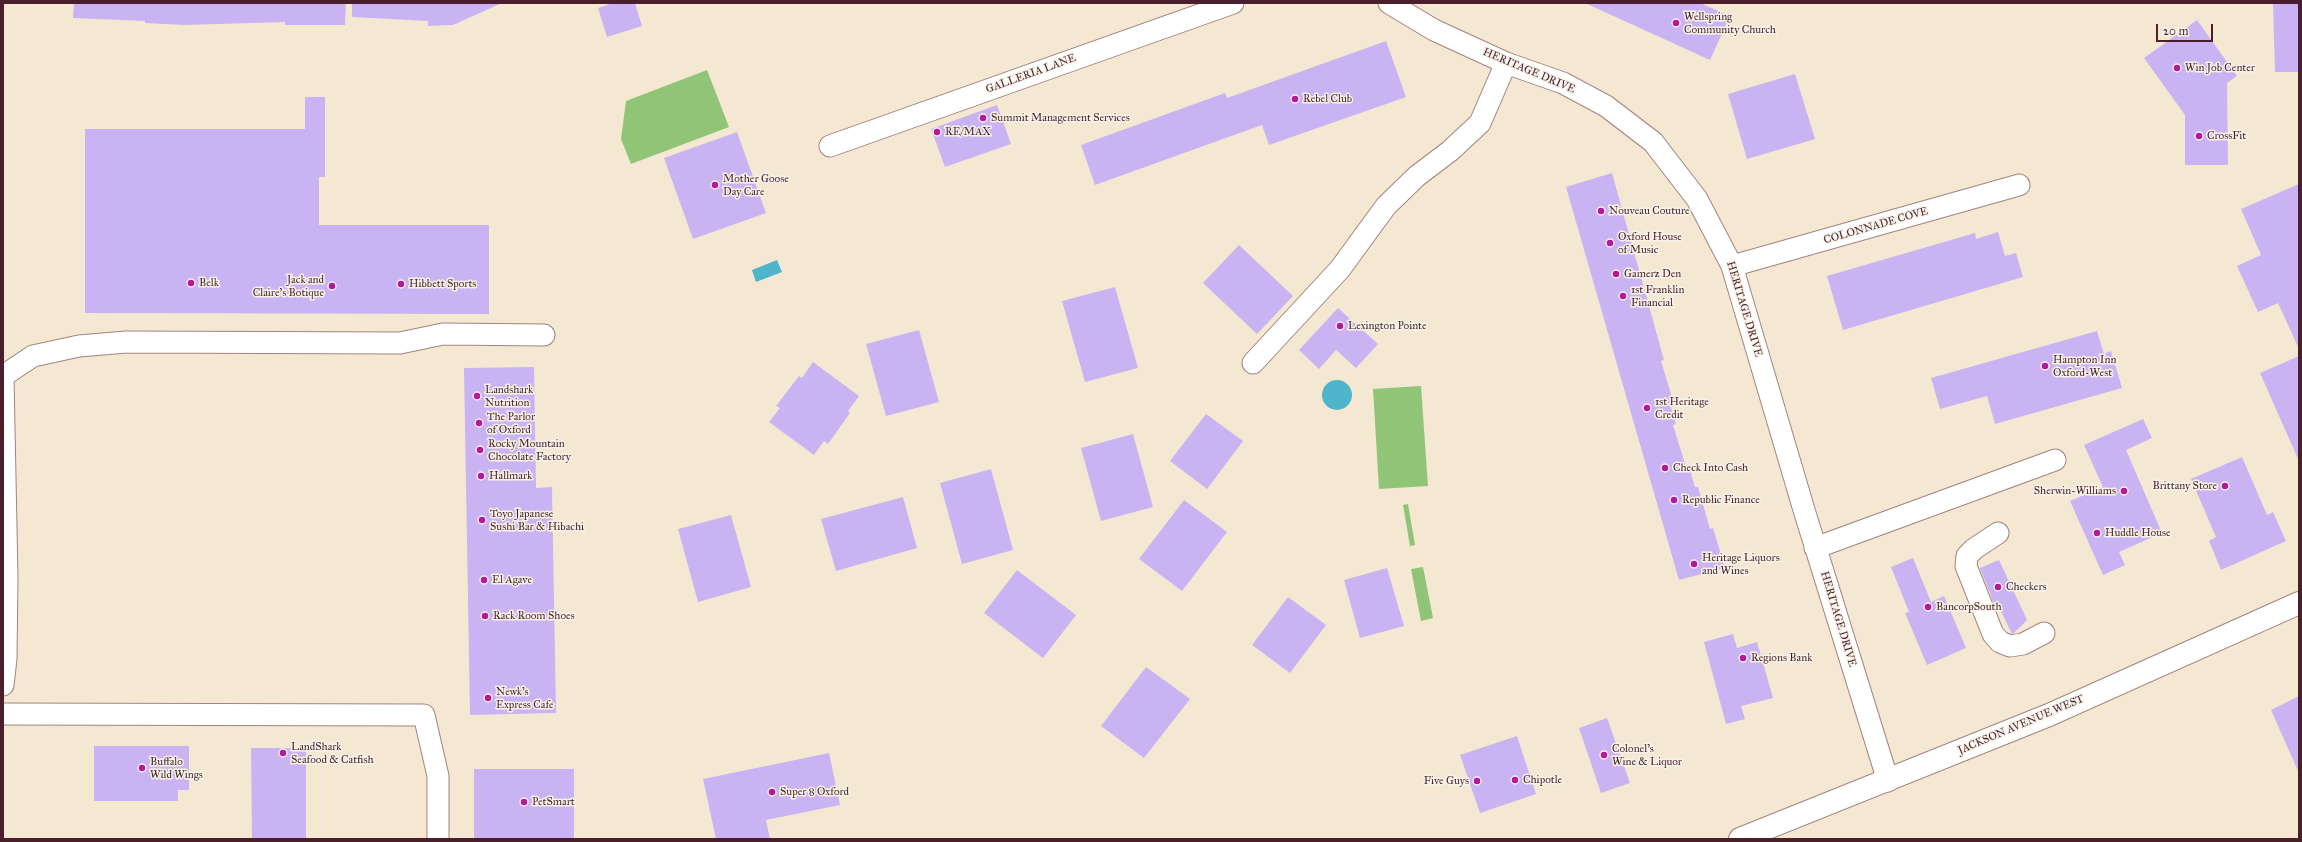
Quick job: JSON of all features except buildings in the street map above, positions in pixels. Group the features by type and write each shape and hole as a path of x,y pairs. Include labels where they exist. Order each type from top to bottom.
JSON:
{"main road":[{"name":"JACKSON AVENUE WEST","path":"1740,839 1888,781 2049,715 2299,603"}],"street":[{"name":"GALLERIA LANE","path":"830,146 1233,3"},
{"name":"HERITAGE DRIVE","path":"1388,3 1421,24 1506,63 1563,83 1606,106 1653,142 1697,199 1732,266 1816,548 1888,781"},
{"path":"1253,363 1340,269 1386,206 1417,176 1450,151 1480,123 1506,63"},
{"name":"COLONNADE COVE","path":"1732,266 2019,185"},
{"path":"3,686 6,659 7,585 3,376 33,356 79,346 126,342 400,343 443,334 544,335"},
{"path":"1816,548 2055,460"},
{"path":"1998,532 1974,549 1967,556 1966,566 1993,634 2000,642 2010,646 2023,644 2044,633"},
{"path":"3,714 424,715 438,776 438,839"}],"green space":[{"path":"707,70 729,127 631,164 621,139 626,101"},
{"path":"1421,386 1428,486 1379,489 1373,389"},
{"path":"1408,504 1415,545 1410,546 1403,505"},
{"path":"1423,567 1433,618 1421,621 1411,569"}],"water":[{"path":"777,260 782,272 756,282 752,270"},
{"path":"1337,380 1348,384 1352,395 1348,406 1337,410 1326,406 1322,395 1326,384"}],"place":[{"name":"Wellspring Community Church","path":"1676,23"},
{"name":"Win Job Center","path":"2177,68"},
{"name":"Rebel Club","path":"1295,99"},
{"name":"Summit Management Services","path":"983,118"},
{"name":"RE/MAX","path":"937,132"},
{"name":"CrossFit","path":"2199,136"},
{"name":"Mother Goose Day Care","path":"715,185"},
{"name":"Nouveau Couture","path":"1601,211"},
{"name":"Oxford House of Music","path":"1610,243"},
{"name":"Gamerz Den","path":"1616,274"},
{"name":"Belk","path":"191,283"},
{"name":"Hibbett Sports","path":"401,284"},
{"name":"Jack and Claire's Botique","path":"332,286"},
{"name":"1st Franklin Financial","path":"1623,296"},
{"name":"Lexington Pointe","path":"1340,326"},
{"name":"Hampton Inn Oxford-West","path":"2045,366"},
{"name":"Landshark Nutrition","path":"477,396"},
{"name":"1st Heritage Credit","path":"1647,408"},
{"name":"The Parlor of Oxford","path":"479,423"},
{"name":"Rocky Mountain Chocolate Factory","path":"480,450"},
{"name":"Check Into Cash","path":"1665,468"},
{"name":"Hallmark","path":"481,476"},
{"name":"Brittany Store","path":"2225,486"},
{"name":"Sherwin-Williams","path":"2124,491"},
{"name":"Republic Finance","path":"1674,500"},
{"name":"Toyo Japanese Sushi Bar & Hibachi","path":"482,520"},
{"name":"Huddle House","path":"2097,533"},
{"name":"Heritage Liquors and Wines","path":"1694,564"},
{"name":"El Agave","path":"484,580"},
{"name":"Checkers","path":"1998,587"},
{"name":"BancorpSouth","path":"1928,607"},
{"name":"Rack Room Shoes","path":"485,616"},
{"name":"Regions Bank","path":"1743,658"},
{"name":"Newk's Express Cafe","path":"488,698"},
{"name":"LandShark Seafood & Catfish","path":"283,753"},
{"name":"Colonel's Wine & Liquor","path":"1604,755"},
{"name":"Buffalo Wild Wings","path":"142,768"},
{"name":"Chipotle","path":"1515,780"},
{"name":"Five Guys","path":"1477,781"},
{"name":"Super 8 Oxford","path":"772,792"},
{"name":"PetSmart","path":"524,802"}]}
